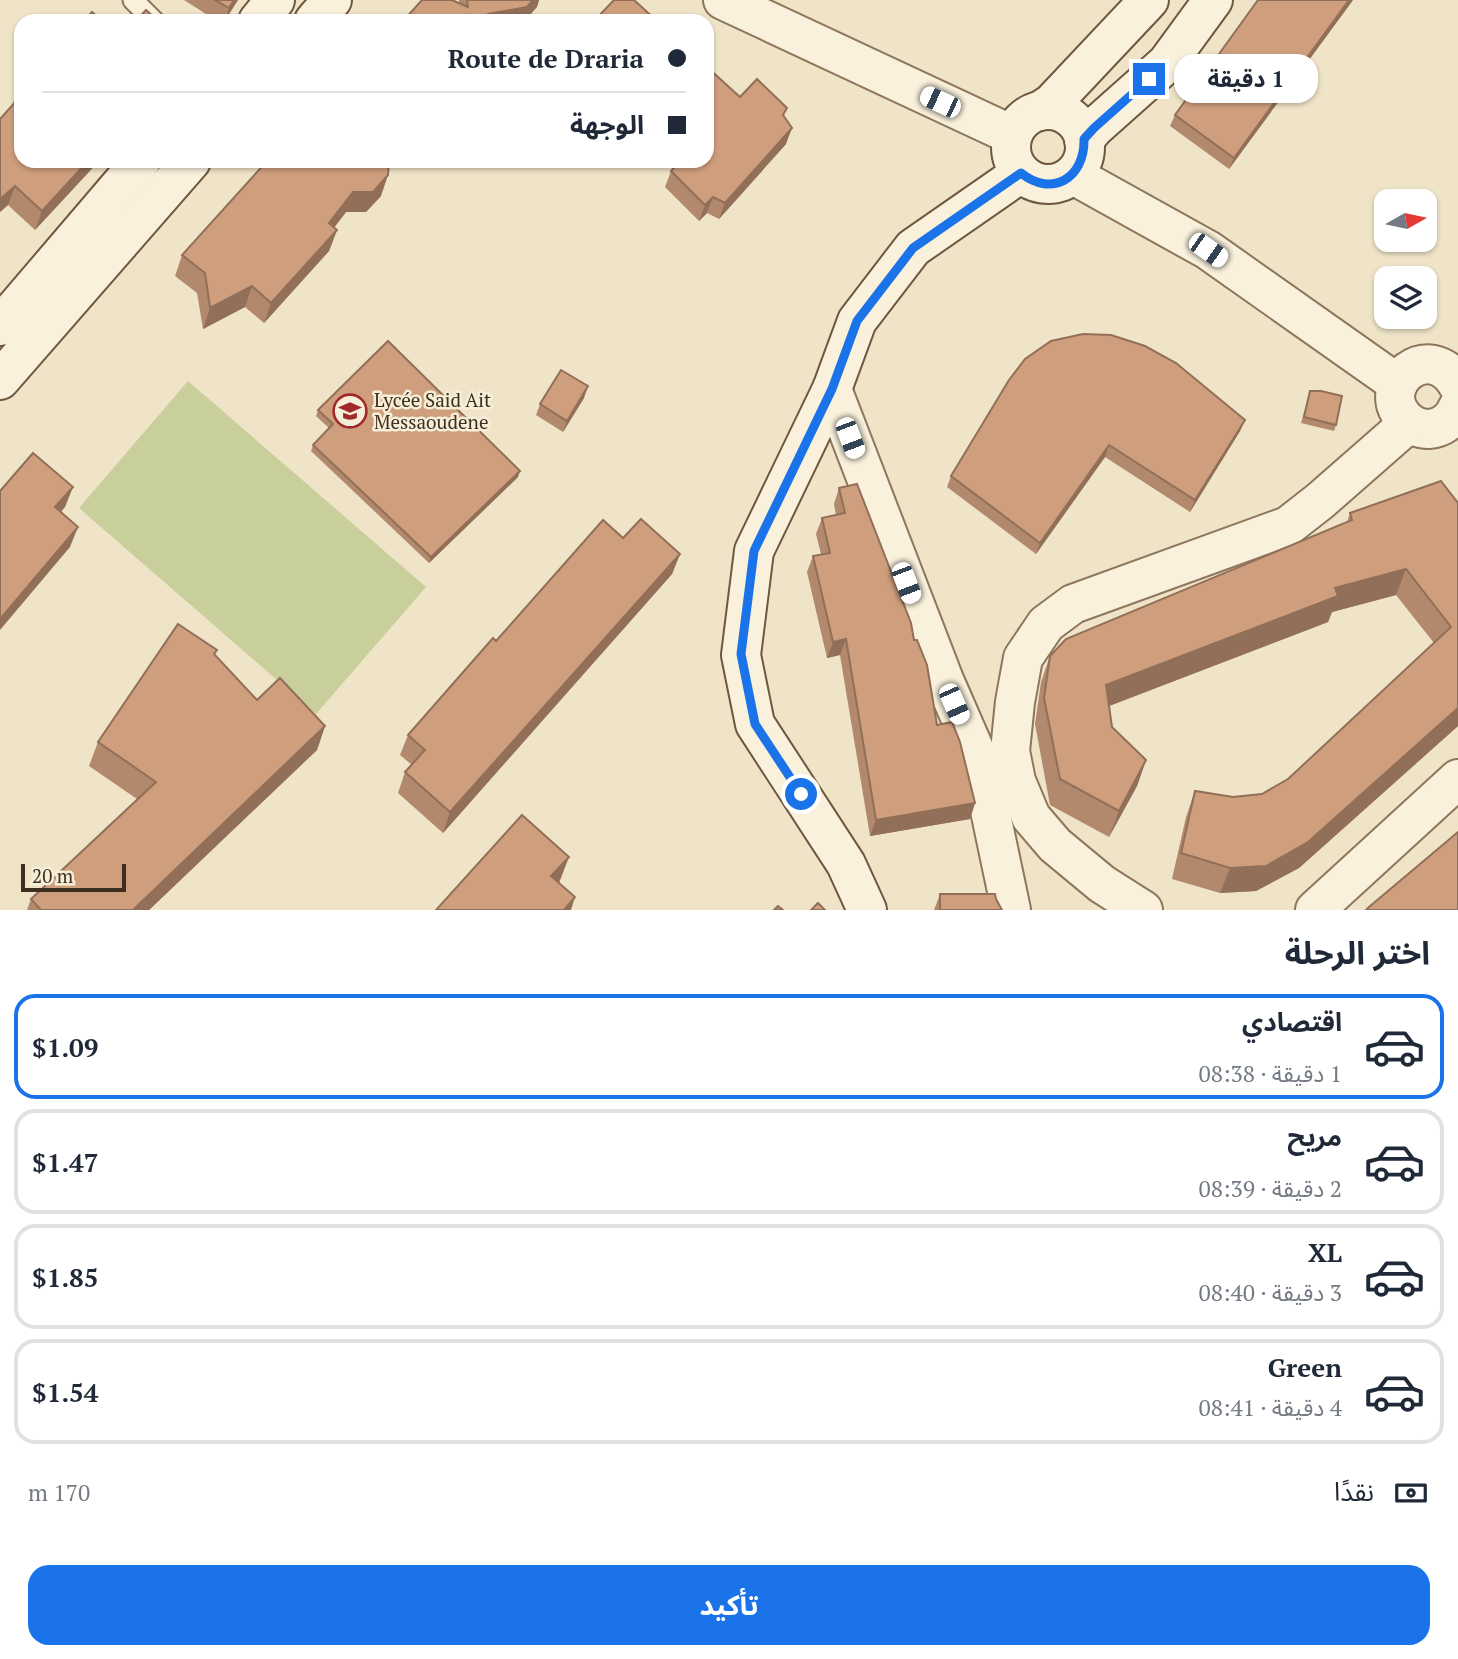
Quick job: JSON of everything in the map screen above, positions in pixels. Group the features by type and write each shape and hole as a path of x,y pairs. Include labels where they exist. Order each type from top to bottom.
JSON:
{"street":[{"path":"264,14 275,0"},
{"path":"320,14 332,0"},
{"path":"723,0 1026,123 1052,111 1063,114 1073,120 1080,129 1078,157"},
{"path":"1149,0 1052,103 1026,123 1010,145 1015,165 1029,180 1041,184 1063,181 1094,128 1167,63 1213,0"},
{"path":"1078,157 1398,384"},
{"path":"0,326 135,168"},
{"path":"0,380 185,168"},
{"path":"867,910 846,864 755,724 741,654 754,551 832,389 857,321 913,248 1021,173"},
{"path":"1434,365 1444,368 1455,398 1439,427 1429,429 1418,428 1409,423 1397,406 1395,394 1398,384 1412,368 1434,365"},
{"path":"832,389 944,680 975,751 1011,910"},
{"path":"1143,910 1102,884 1055,845 1031,817 1016,781 1010,751 1023,658 1046,624 1073,604 1288,526 1409,423"},
{"path":"1315,910 1458,779"}],"lane":[{"path":"133,0 147,14"}],"green space":[{"path":"188,381 426,587 316,714 79,508"}],"building":[{"path":"215,0 234,0 229,8"},
{"path":"422,0 452,0 468,7 467,0 533,0 527,7 488,14 409,14"},
{"path":"614,0 634,0 649,14 601,14"},
{"path":"1258,0 1349,0 1234,158 1175,115"},
{"path":"714,73 740,97 757,79 787,108 783,115 792,128 725,203 713,197 705,205 671,171 674,168 714,168"},
{"path":"14,104 14,168 82,168 42,211 15,186 0,199 0,119"},
{"path":"261,168 388,168 388,175 373,192 353,192 329,223 337,230 271,303 252,286 210,308 205,273 182,255"},
{"path":"1083,334 1111,335 1145,346 1176,363 1245,420 1195,500 1109,445 1040,543 951,476 1009,380 1025,359 1051,341"},
{"path":"388,341 520,471 431,557 313,445 333,424 318,410"},
{"path":"561,370 588,386 567,421 540,404"},
{"path":"1310,391 1342,396 1336,425 1304,417"},
{"path":"33,453 73,487 55,507 78,527 0,619 0,491"},
{"path":"1441,481 1458,503 1458,708 1308,842 1266,866 1230,868 1181,853 1195,791 1233,797 1262,794 1288,779 1451,627 1406,569 1335,588 1338,596 1106,685 1112,727 1146,760 1119,811 1060,779 1044,698 1050,656 1066,639 1352,520 1350,513"},
{"path":"857,484 911,623 914,640 917,640 927,665 937,725 952,722 960,742 975,803 876,820 846,639 833,642 813,556 830,553 822,518 845,513 839,488"},
{"path":"641,519 680,554 450,812 405,772 425,750 408,735 493,638 496,641 603,520 623,538"},
{"path":"178,624 217,650 214,654 257,700 280,678 325,726 133,910 41,910 31,899 156,782 98,742"},
{"path":"522,815 569,857 551,876 575,897 564,910 436,910"},
{"path":"1458,832 1458,910 1366,910 1369,907"},
{"path":"940,894 995,894 1002,910 940,910"},
{"path":"818,903 825,910 811,910"}],"place":[{"name":"Lycée Said Ait Messaoudene","path":"350,411"}],"route":[{"path":"801,794 755,724 741,654 754,551 832,389 857,321 913,248 1021,173 1029,180 1041,184 1063,181 1073,175 1084,153 1084,139 1149,79"}]}
